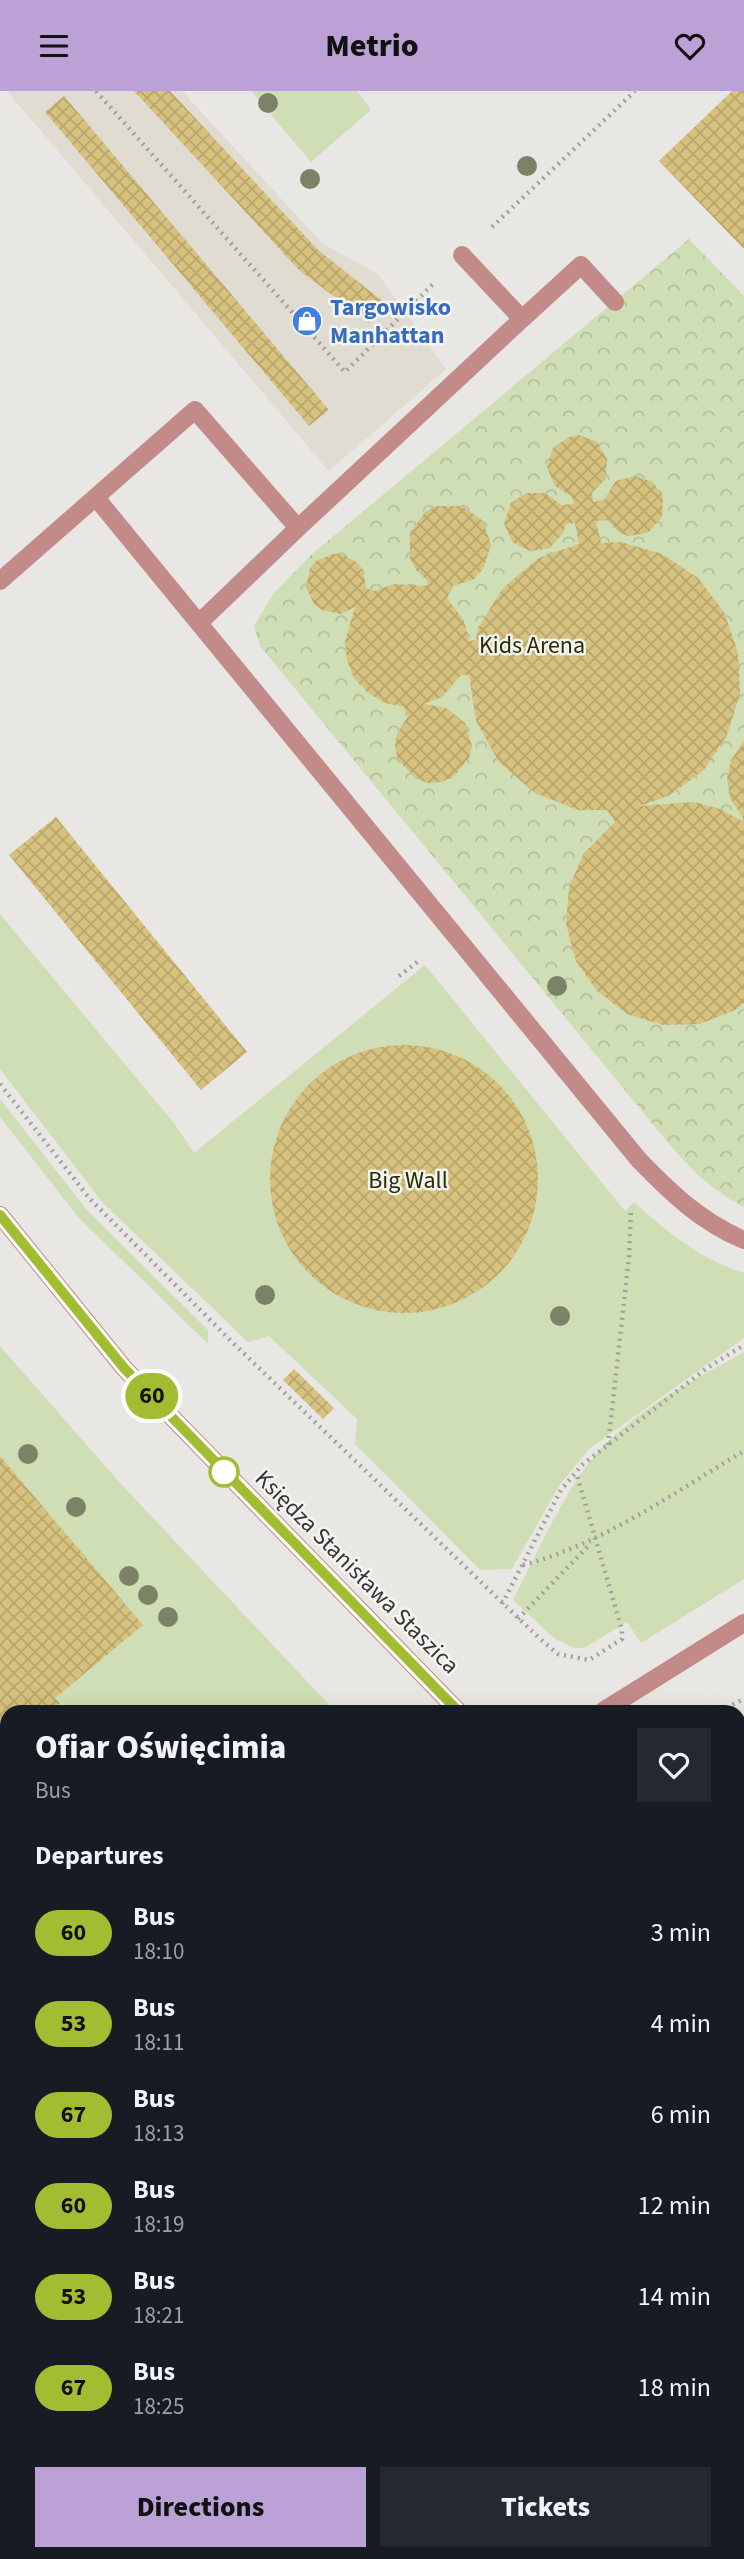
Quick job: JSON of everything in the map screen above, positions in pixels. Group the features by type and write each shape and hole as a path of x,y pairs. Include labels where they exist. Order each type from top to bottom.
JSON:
{"street":[{"path":"463,255 522,319"},
{"path":"200,622 581,265 615,302"},
{"path":"0,581 97,499 195,410 298,529"},
{"path":"97,499 639,1160 678,1201 722,1231 744,1240"},
{"name":"Księdza Stanisława Staszica","path":"0,1215 124,1368 452,1705"},
{"path":"613,1705 744,1623"}],"path":[{"path":"96,91 345,372 635,91"},
{"path":"0,1084 90,1199 232,1342 518,1619 558,1654 577,1660 589,1660 622,1639 576,1472"},
{"path":"608,1445 629,1257 631,1205"},
{"path":"502,1604 561,1490 576,1472 707,1368 744,1345"},
{"path":"523,1565 561,1554 594,1539 744,1451"},
{"path":"518,1619 594,1539"}],"shaded area":[{"name":"Targowisko Manhattan","path":"7,91 182,91 322,243 378,274 446,369 329,471"}],"green space":[{"path":"251,91 357,91 371,110 311,162"},
{"name":"Kids Arena","path":"689,239 744,296 744,1207 708,1184 669,1144 260,646 254,626 274,593 311,555"},
{"path":"0,914 174,1123 194,1153 425,965 625,1211 634,1202 672,1234 699,1252 713,1261 744,1273 744,1338 589,1449 559,1486 512,1569 480,1570 355,1444 357,1419 269,1336 248,1342 103,1203 0,1069"},
{"path":"0,1099 87,1210 208,1330 208,1344 78,1217 0,1117"},
{"path":"0,1346 121,1484 329,1705 0,1705"},
{"path":"744,1352 744,1579 641,1643 627,1622 584,1648 574,1648 554,1638 513,1600 557,1513 577,1480 603,1446 640,1415 681,1387"}],"building":[{"path":"134,91 170,91 318,250 385,303 369,323 299,270"},
{"path":"732,91 744,91 744,249 659,161"},
{"path":"64,96 329,410 309,426 45,112"},
{"path":"579,435 597,442 607,459 606,478 592,493 593,502 604,500 616,481 635,476 653,482 663,498 662,517 648,533 628,536 619,532 607,520 596,521 601,543 621,542 662,554 698,578 724,612 738,652 740,694 727,735 704,770 670,795 640,806 694,802 720,809 744,822 744,1003 735,1010 700,1024 663,1025 627,1014 597,991 576,961 566,924 569,887 584,853 615,822 607,810 578,810 535,793 499,762 476,721 469,675 461,675 442,697 424,704 446,708 465,723 472,746 469,758 453,777 441,782 428,783 416,778 398,760 395,747 397,734 408,716 404,707 385,703 368,693 354,678 347,660 345,641 355,607 341,614 322,610 314,604 306,587 310,568 316,561 333,554 342,554 358,563 363,570 366,588 374,591 394,584 426,586 428,581 416,570 410,558 410,533 425,512 436,506 462,506 483,521 491,545 483,569 474,579 453,586 447,598 464,621 469,641 476,640 478,628 503,588 539,558 579,544 575,523 566,524 563,533 550,548 530,551 512,542 504,523 511,503 526,493 545,493 561,505 574,504 572,497 555,486 547,467 553,448 569,437"},
{"path":"744,741 744,820 730,798 727,779 731,760"},
{"path":"56,817 247,1052 201,1090 9,855"},
{"name":"Big Wall","path":"404,1045 455,1055 499,1084 528,1128 538,1179 528,1230 499,1274 455,1303 404,1313 353,1303 309,1274 280,1230 270,1179 280,1128 309,1084 353,1055"},
{"path":"294,1369 334,1408 323,1419 283,1380"},
{"path":"0,1456 143,1625 55,1698 60,1703 58,1705 0,1705"}],"bus line":[{"name":"60","path":"0,1215 124,1368 452,1705"}],"place":[{"name":"Targowisko Manhattan","path":"307,321"}]}
